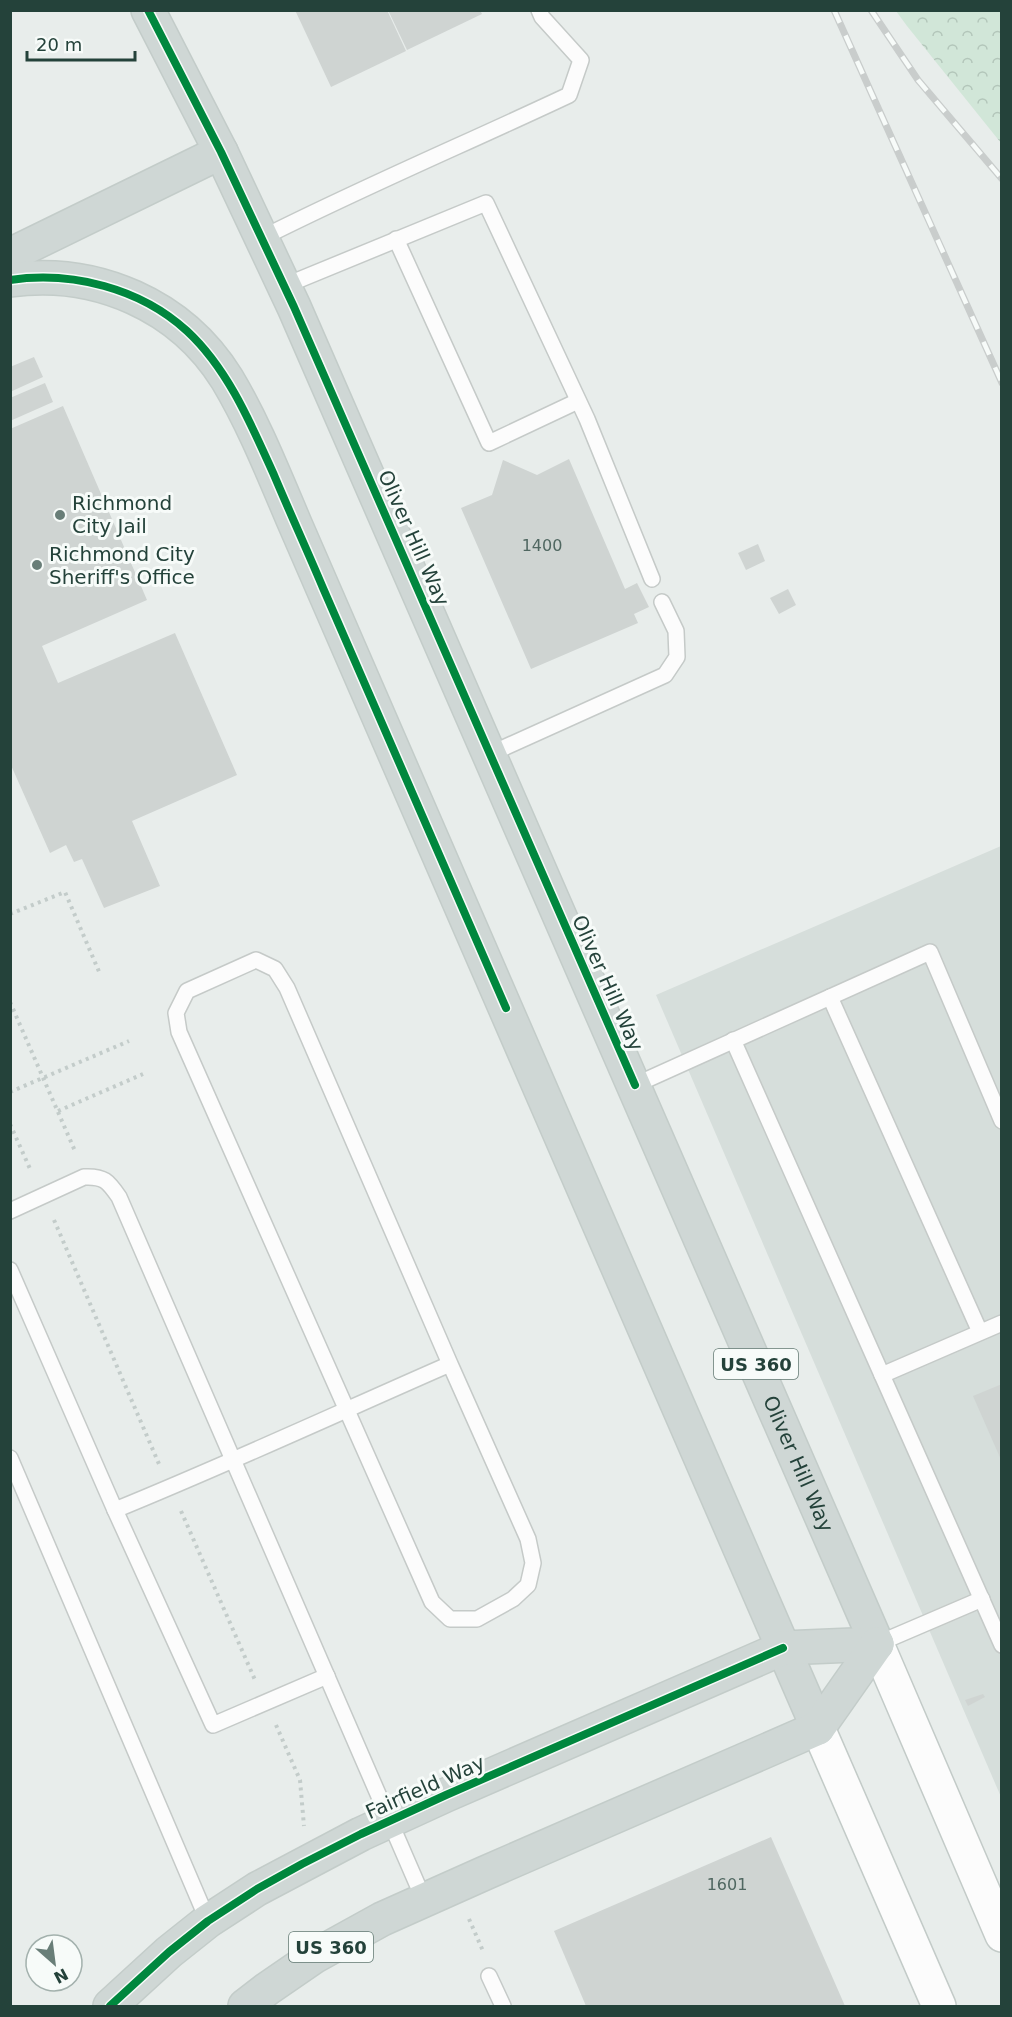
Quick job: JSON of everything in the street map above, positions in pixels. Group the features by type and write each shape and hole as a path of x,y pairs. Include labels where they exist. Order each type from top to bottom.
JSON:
{"main road":[{"name":"Oliver Hill Way","path":"148,10 222,152 284,286 635,1085 1002,1935"},
{"path":"10,255 222,152"},
{"path":"10,280 47,277 73,279 104,285 132,295 161,311 186,330 208,353 226,379 257,438 296,524 939,2007"},
{"path":"818,1728 877,1644"},
{"name":"Fairfield Way","path":"110,2007 169,1952 208,1921 257,1889 390,1821 783,1648 877,1644"},
{"name":"US 360","path":"245,2007 315,1956 382,1919 818,1728"}],"lane":[{"path":"262,237 343,197 462,146 569,94 581,60 542,17 539,10"},
{"path":"284,286 486,203 578,401 652,579"},
{"path":"396,239 489,443 578,401"},
{"path":"490,754 665,675 677,657 676,631 662,602"},
{"path":"635,1085 930,952 1002,1121"},
{"path":"256,960 275,969 287,987 450,1364 528,1539 533,1563 528,1585 513,1599 477,1619 450,1619 432,1602 179,1032 176,1012 187,991 256,960"},
{"path":"830,997 980,1332"},
{"path":"733,1040 1002,1645"},
{"path":"10,1211 84,1177 97,1177 110,1183 119,1197 424,1900"},
{"path":"10,1270 115,1510 213,1725 327,1676"},
{"path":"882,1375 1002,1323"},
{"path":"115,1510 450,1364"},
{"path":"10,1458 208,1921"},
{"path":"877,1644 982,1599"},
{"path":"489,1977 503,2007"}],"path":[{"path":"10,914 64,891 100,974"},
{"path":"10,1002 75,1151"},
{"path":"10,1092 129,1041"},
{"path":"58,1111 143,1074"},
{"path":"10,1124 32,1171"},
{"path":"50,1211 161,1468"},
{"path":"178,1505 257,1686"},
{"path":"274,1722 300,1780 302,1814 307,1831"},
{"path":"468,1916 482,1947"}],"shaded area":[{"path":"1001,846 1001,1797 656,995"}],"green space":[{"path":"896,11 1001,11 1001,143 907,26"}],"building":[{"path":"295,10 387,10 406,51 331,87"},
{"path":"388,10 480,10 482,14 407,50"},
{"path":"34,357 43,377 10,392 10,367"},
{"path":"45,383 53,402 10,421 10,398"},
{"path":"63,406 147,600 42,646 58,683 175,633 237,775 132,821 160,886 104,908 82,859 74,862 66,845 50,853 10,763 10,429"},
{"path":"569,459 625,589 637,583 649,607 634,614 638,623 531,669 461,508 492,495 503,460 537,475"},
{"path":"758,544 765,561 746,570 738,553"},
{"path":"788,589 796,605 779,614 770,598"},
{"path":"1002,1384 1002,1462 973,1396"},
{"path":"983,1694 985,1697 968,1706 965,1700"},
{"path":"771,1837 845,2006 586,2006 554,1931"}],"railway":[{"path":"834,10 1002,383"},
{"path":"871,10 918,80 1002,179"}],"cycle path":[{"path":"148,10 221,152 294,307 635,1085"},
{"path":"10,280 57,278 104,286 127,294 168,316 187,331 215,362 237,398 265,456 506,1008"},
{"path":"110,2006 169,1952 208,1921 257,1889 302,1864 446,1795 783,1648"}],"place":[{"name":"Richmond City Jail","path":"60,515"},
{"name":"Richmond City Sheriff's Office","path":"37,565"}]}
